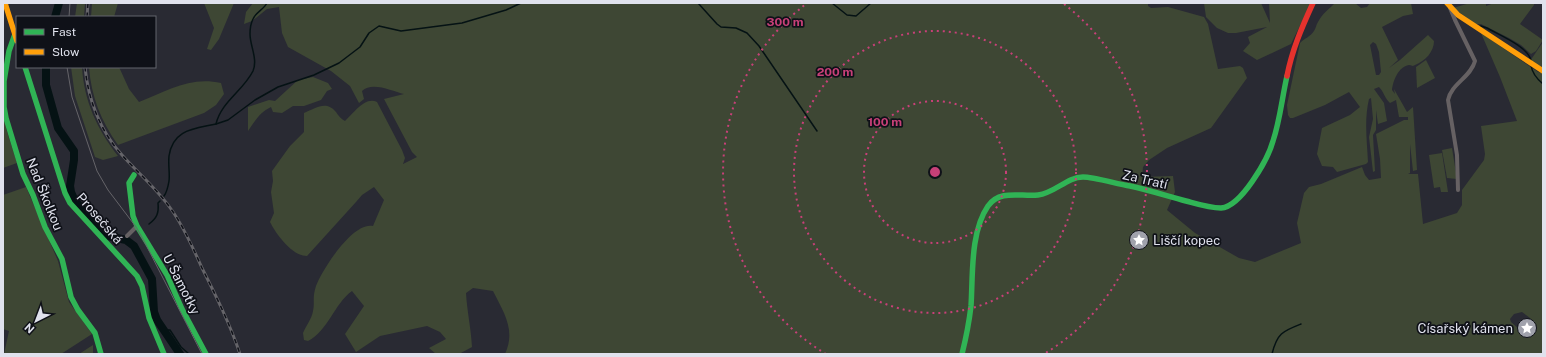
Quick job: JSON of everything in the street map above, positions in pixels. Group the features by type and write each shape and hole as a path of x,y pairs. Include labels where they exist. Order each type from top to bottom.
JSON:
{"street":[{"path":"5,3 16,38"},
{"name":"Za Tratí","path":"962,354 969,322 974,259 981,220 987,207 998,197 1004,195 1042,195 1056,190 1077,177 1083,176 1144,189 1208,206 1223,208 1242,196 1263,163 1273,142 1291,57 1301,28 1313,3"},
{"path":"1449,5 1458,15 1543,71"},
{"path":"1449,5 1454,20 1475,61 1471,71 1451,92 1448,100 1457,155 1458,190"},
{"name":"Nad Školkou","path":"15,34 9,51 4,80 4,108 6,118 23,174 45,227 62,259 71,297 78,310 95,333 101,354"},
{"name":"Prosečská","path":"25,68 63,187 70,203 137,276 142,286 149,318 164,354"},
{"name":"U Šamotky","path":"134,175 129,183 132,216 167,275 182,309 206,354"},
{"path":"127,236 137,226"}],"green space":[{"path":"77,3 85,3 84,16 75,16"},
{"path":"92,3 118,3 114,16 91,16"},
{"path":"204,3 234,3 219,39 211,50 207,49 214,28"},
{"path":"253,3 1148,3 1148,6 1151,8 1168,7 1204,17 1208,24 1218,69 1240,66 1243,68 1247,78 1211,128 1167,148 1149,160 1143,167 1142,177 1173,176 1175,192 1167,210 1195,233 1239,258 1255,262 1301,243 1297,223 1304,193 1309,187 1321,184 1362,167 1369,180 1381,178 1376,134 1404,120 1408,120 1408,117 1399,117 1396,100 1390,103 1379,87 1374,89 1384,103 1387,121 1378,124 1376,110 1376,130 1373,135 1375,171 1373,172 1369,137 1373,119 1371,98 1369,99 1367,107 1366,123 1368,162 1366,164 1337,172 1333,167 1322,166 1317,154 1322,128 1350,115 1360,107 1349,92 1325,105 1290,118 1288,115 1287,105 1300,43 1315,30 1317,23 1322,16 1335,3 1355,3 1361,8 1367,7 1370,3 1411,3 1413,14 1403,16 1382,27 1398,60 1389,68 1428,35 1434,41 1431,52 1425,59 1414,66 1405,66 1399,71 1392,90 1395,94 1394,89 1407,112 1413,107 1417,170 1413,171 1410,144 1410,173 1408,174 1418,174 1423,224 1457,213 1462,205 1462,190 1484,160 1485,154 1481,126 1517,121 1481,33 1538,72 1543,73 1543,354 505,354 508,345 509,329 505,314 493,291 473,288 466,293 472,347 459,354 436,354 429,348 446,339 440,332 427,326 380,336 356,352 345,334 364,306 352,291 340,303 321,331 308,341 304,340 303,333 313,311 314,294 319,279 339,248 356,231 365,226 373,226 384,200 374,187 362,195 307,256 301,255 285,244 270,222 274,213 271,192 273,181 272,171 290,146 304,132 304,113 317,107 328,106 345,121 355,110 368,101 377,102 402,150 405,158 403,164 417,157 412,152 384,99 404,94 377,87 366,88 362,91 364,99 359,103 350,86 331,71 288,47 282,33 279,7 267,9 252,21 244,24 246,12","holes":["1373,42 1376,44 1379,52 1381,72 1379,75 1376,75 1370,45","1522,312 1530,318 1531,324 1527,329 1519,329 1511,322 1510,319 1514,314"]},
{"path":"1204,3 1261,3 1270,23 1269,3 1311,3 1291,44 1257,60 1243,51 1250,43 1248,37 1267,27 1236,33 1228,33 1217,28 1206,17"},
{"path":"1470,3 1486,3 1486,6 1494,3 1534,3 1520,24 1543,40 1536,51 1531,54 1521,45 1481,24 1476,24 1453,8"},
{"path":"1543,42 1543,69 1530,61"},
{"path":"1426,60 1435,78 1417,88 1416,67"},
{"path":"71,68 82,68 83,79 93,114 98,125 118,156 103,160 95,157 75,96"},
{"path":"89,68 119,68 129,89 139,102 169,89 199,81 221,83 224,94 216,105 204,113 118,145 98,108 90,78"},
{"path":"313,77 328,83 332,89 327,91 321,100 304,106 293,106 282,113 273,112 271,107 255,120 248,131 248,107 269,100 275,101 298,80"},
{"path":"3,113 17,163 3,168"},
{"path":"1452,148 1457,179 1447,178 1442,150"},
{"path":"1442,153 1448,192 1441,192 1440,187 1434,188 1429,155"},
{"path":"26,187 58,261 69,302 92,334 61,354 4,354 9,331 3,329 3,195"},
{"path":"93,345 93,354 79,354"}],"waterway":[{"path":"55,16 59,3"},
{"path":"164,196 169,181 169,156 171,147 175,140 180,135 193,129 216,124 222,109 244,85 253,71 255,62 250,39 251,24 254,17 267,3"},
{"path":"216,124 228,120 255,100 278,87 314,75 339,63 360,47 369,33 379,26 401,31 462,23 506,10 521,3"},
{"path":"698,3 721,27 736,28 747,33 759,46 817,131"},
{"path":"832,3 847,15 856,16 871,3"},
{"path":"1479,27 1481,26 1487,28 1513,42 1525,51 1531,61"},
{"path":"1531,65 1535,76 1543,84"},
{"path":"46,68 46,85 58,128 74,151 70,186 75,201 108,236 126,240 134,246 152,279 154,312 157,320 180,354"},
{"path":"149,224 157,215 158,203 160,201"},
{"path":"1272,354 1276,341 1279,337 1285,331 1301,324"},
{"path":"164,330 170,330 181,347 189,354"}],"tram line":[{"path":"69,16 70,3"},
{"path":"67,68 72,97 97,171 108,190 136,227 202,354"}],"railway":[{"path":"87,16 88,3"},
{"path":"85,68 92,103 101,125 114,146 160,195 180,223 222,310 240,354"}],"traffic: fast":[{"path":"15,34 9,51 4,81 4,107 6,118 23,174 45,227 62,259 71,297 78,310 95,333 101,354"},
{"path":"25,68 65,193 70,203 137,276 142,286 149,318 164,354"},
{"path":"962,354 971,306 975,241 982,217 988,206 993,201 998,197 1011,195 1044,194 1077,178 1088,177 1137,188 1208,207 1221,208 1229,206 1237,200 1253,181 1266,159 1273,141 1287,76"},
{"path":"134,175 129,183 133,216 137,226 167,275 182,309 206,354"}],"traffic: slow":[{"path":"5,3 16,38"},
{"path":"1447,3 1458,15 1543,71"}],"traffic: jam":[{"path":"1287,76 1301,30 1313,3"}],"place":[{"name":"Liščí kopec","path":"1139,240"},
{"name":"Císařský kámen","path":"1527,328"}]}
